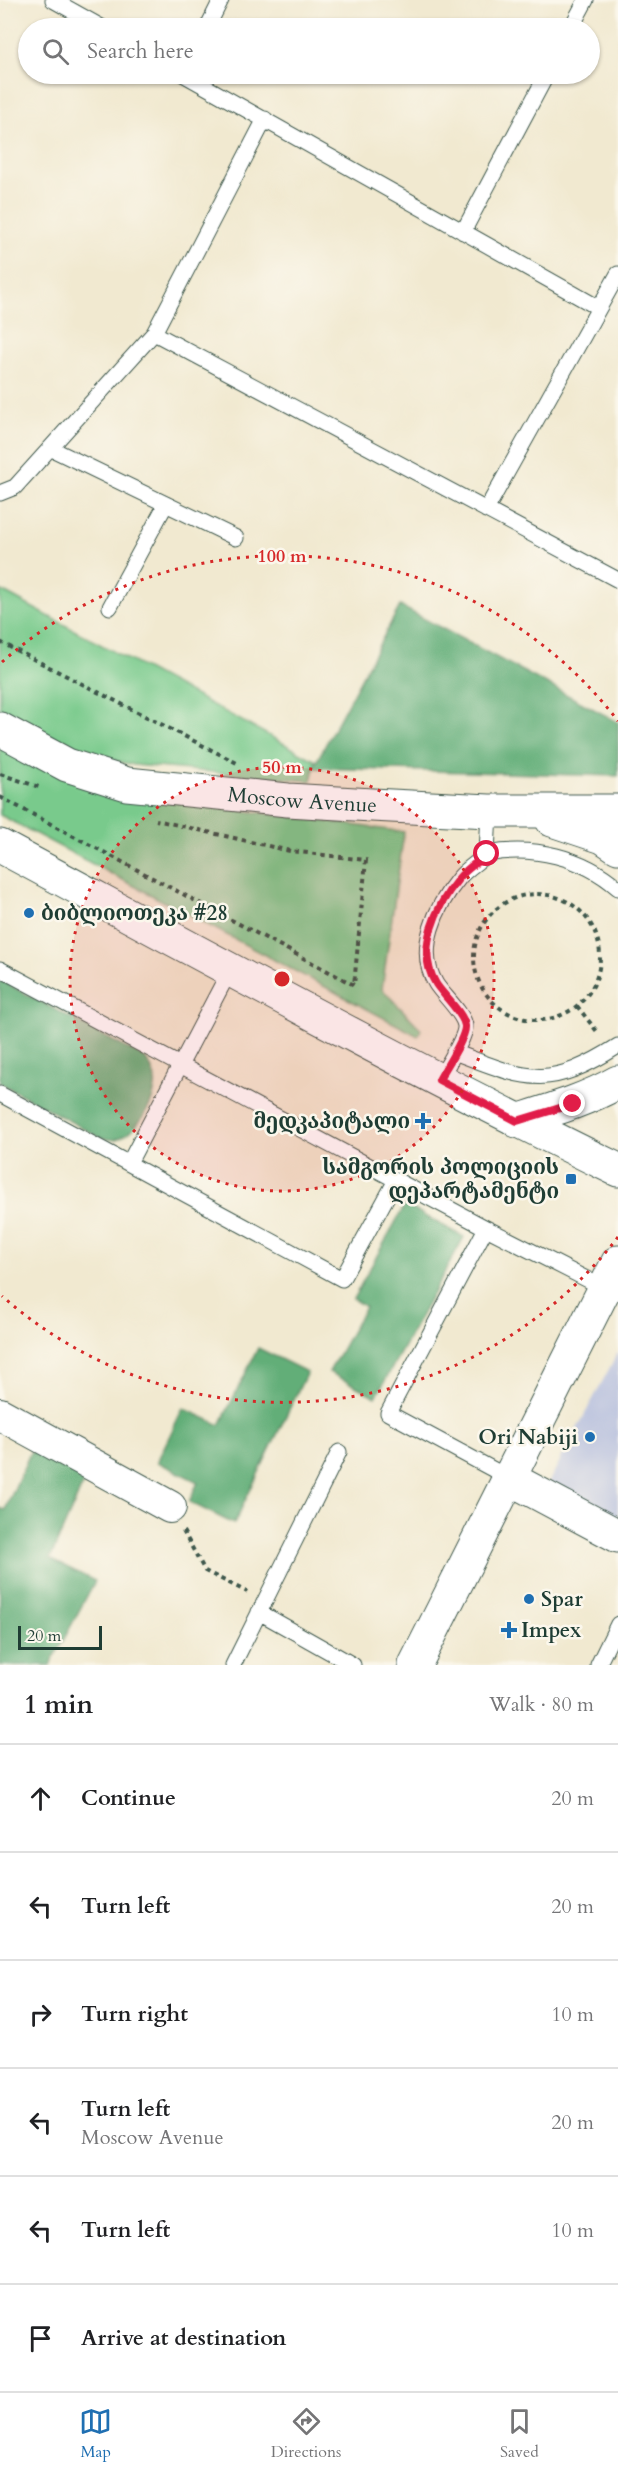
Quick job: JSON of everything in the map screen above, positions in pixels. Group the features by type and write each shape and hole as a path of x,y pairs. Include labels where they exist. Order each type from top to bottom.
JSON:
{"main road":[{"name":"Moscow Avenue","path":"0,729 67,765 127,784 288,800 504,811 618,811"},
{"path":"504,811 579,827 603,837 618,847"},
{"path":"0,846 230,970 446,1066 517,1121 618,1170"},
{"path":"517,1121 573,1104 618,1082"},
{"path":"415,1665 611,1275"},
{"path":"509,1478 618,1536"}],"street":[{"path":"0,1414 170,1507"}],"lane":[{"path":"53,0 86,18"},
{"path":"212,18 221,0"},
{"path":"576,18 586,0"},
{"path":"202,84 599,308"},
{"path":"463,232 542,84"},
{"path":"0,493 15,487 154,333 265,119"},
{"path":"486,510 599,308 613,294 618,274"},
{"path":"154,333 618,580"},
{"path":"50,448 236,538"},
{"path":"110,607 166,504"},
{"path":"487,854 504,811"},
{"path":"615,1048 591,1064 563,1074 541,1078 446,1066 464,1034 465,1025 461,1015 435,982 428,963 428,936 441,903 460,876 487,854 508,850 537,852 575,861 602,874 618,888"},
{"path":"0,969 486,1228 611,1275"},
{"path":"129,1163 230,970"},
{"path":"0,1094 342,1279 396,1180"},
{"path":"486,1228 388,1413 509,1478"},
{"path":"233,1665 339,1452"},
{"path":"262,1607 353,1665"},
{"path":"598,1665 618,1624"}],"path":[{"path":"0,642 246,768"},
{"path":"0,774 43,788"},
{"path":"0,798 354,985 366,860 290,851 147,818"},
{"path":"526,894 547,894 567,901 584,913 595,931 600,951 599,972 591,991 577,1006 558,1017 538,1020 517,1017 498,1007 484,992 475,973 474,952 478,932 490,914 506,901 526,894"},
{"path":"577,1006 615,1048"},
{"path":"170,1507 205,1570 262,1607"}],"shaded area":[{"path":"618,1352 618,1523 546,1487"}],"green space":[{"path":"0,590 316,761 311,781 134,765 90,755 0,713"},
{"path":"400,606 618,722 618,776 313,768"},
{"path":"0,737 121,794 404,832 382,989 421,1029 418,1036 0,815"},
{"path":"0,980 145,1058 153,1072 155,1088 147,1111 131,1131 115,1140 99,1137 0,1083"},
{"path":"405,1205 464,1237 376,1397 329,1372 365,1307 353,1299"},
{"path":"258,1348 307,1372 234,1524 189,1502 198,1482 157,1462 183,1408 220,1425"},
{"path":"31,1451 86,1477 50,1559 95,1581 50,1665 0,1665 0,1508 5,1510"}],"place":[{"name":"ბიბლიოთეკა #28","path":"29,913"},
{"name":"მედკაპიტალი","path":"423,1121"},
{"name":"სამგორის პოლიციის დეპარტამენტი","path":"571,1179"},
{"name":"Ori Nabiji","path":"590,1437"},
{"name":"Spar","path":"529,1599"},
{"name":"Impex","path":"509,1630"}],"route":[{"path":"487,854 460,876 441,903 428,936 428,963 435,982 461,1015 465,1025 464,1034 439,1080 517,1121 573,1104"}]}
